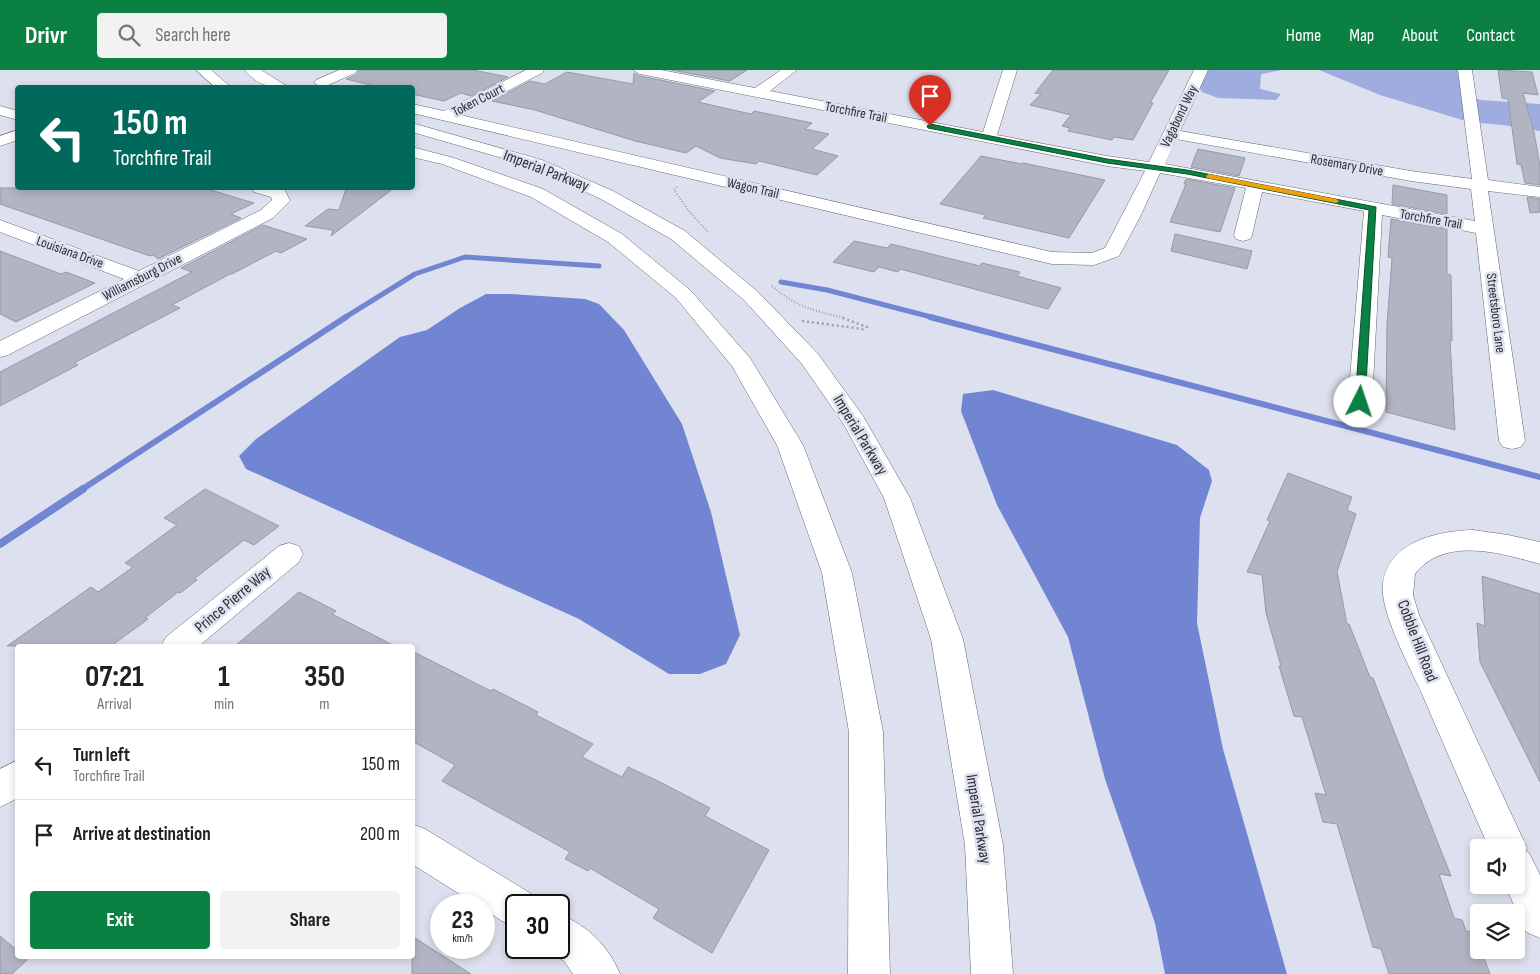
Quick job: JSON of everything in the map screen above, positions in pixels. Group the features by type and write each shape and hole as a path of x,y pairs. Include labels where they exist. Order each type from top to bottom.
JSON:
{"street":[{"path":"203,70 221,85"},
{"path":"252,70 268,82 276,85"},
{"path":"326,85 350,70"},
{"name":"Token Court","path":"446,116 537,70"},
{"name":"Torchfire Trail","path":"640,70 1154,169 1187,172 1485,229"},
{"path":"758,93 790,70"},
{"path":"989,137 1010,70"},
{"name":"Vagabond Way","path":"1094,259 1112,252 1175,128 1201,70"},
{"name":"Streetsboro Lane","path":"1465,70 1512,441"},
{"name":"Wagon Trail","path":"415,109 1052,258 1094,259"},
{"path":"0,110 15,115"},
{"name":"Imperial Parkway","path":"415,128 536,163 608,195 678,236 751,296 810,359 854,421 897,498 947,639 984,845 992,974"},
{"name":"Rosemary Drive","path":"1175,128 1411,176 1480,182 1540,192"},
{"path":"0,141 15,135"},
{"name":"Imperial Parkway","path":"415,153 448,161 537,194 615,238 683,294 742,363 790,445 837,573 866,732 869,974"},
{"path":"1243,235 1255,185"},
{"name":"Williamsburg Drive","path":"0,350 266,214 281,201 278,194 266,190"},
{"path":"1360,402 1373,208"},
{"name":"Louisiana Drive","path":"0,226 139,278"},
{"name":"Cobble Hill Road","path":"1504,839 1411,634 1400,602 1398,583 1402,568 1427,546 1469,540 1497,543 1540,554"},
{"name":"Prince Pierre Way","path":"179,644 289,554"},
{"path":"0,790 15,778"},
{"path":"415,844 505,899"},
{"path":"1525,886 1540,918"},
{"path":"570,942 578,947 599,974"}],"path":[{"path":"688,172 674,190 712,238"},
{"path":"771,285 793,301 812,310 857,320 867,327 863,329 796,320"}],"shaded area":[{"path":"1194,70 1282,70 1261,74 1260,89 1281,94 1276,100 1218,98 1197,90"},
{"path":"1319,70 1460,70 1463,95 1481,100 1540,104 1540,131 1469,122 1380,95"},
{"path":"486,294 585,299 599,304 624,330 682,424 711,512 740,635 726,664 700,674 669,674 579,619 246,469 239,456 256,439 400,337 427,330 460,308"},
{"path":"993,390 1177,445 1209,470 1212,481 1200,518 1197,623 1223,749 1287,974 1165,974 1155,923 1105,779 1068,637 997,505 961,411 963,394"}],"building":[{"path":"359,70 473,70 508,77 471,96 461,93 444,101 415,95 415,85 370,85 346,79 356,75"},
{"path":"671,70 747,70 730,81"},
{"path":"1053,70 1169,70 1150,103 1153,103 1133,140 1114,137 1112,140 1068,131 1070,128 1062,126 1071,115 1030,105 1041,94 1035,93"},
{"path":"1498,70 1532,72 1538,95 1523,93 1534,132 1540,166 1540,185 1525,183 1521,165 1517,164 1508,99 1502,98"},
{"path":"567,72 633,84 634,73 640,76 715,91 698,102 751,114 754,111 812,123 805,129 829,134 812,149 838,156 817,175 759,161 756,164 720,158 696,146 686,153 635,141 535,110 492,101 530,81 545,84"},
{"path":"1198,149 1245,158 1239,176 1191,167"},
{"path":"981,156 1105,180 1069,238 983,218 986,215 940,204"},
{"path":"1186,179 1235,188 1220,232 1170,222 1186,184 1184,184"},
{"path":"1393,185 1447,195 1447,214 1392,204"},
{"path":"0,188 15,188 15,190 211,190 254,203 231,214 241,218 158,259 153,255 150,256 0,204"},
{"path":"346,190 391,190 331,236 333,230 305,226 328,209 339,210"},
{"path":"1527,197 1540,199 1540,212 1530,213"},
{"path":"1391,219 1447,229 1447,274 1451,275 1452,341 1450,340 1455,430 1386,412 1387,325 1392,258 1388,257"},
{"path":"263,225 307,239 281,253 276,251 172,305 180,308 74,363 78,365 0,406 0,372 192,272 181,268"},
{"path":"1175,234 1252,251 1247,269 1171,251"},
{"path":"854,241 887,248 891,244 980,266 982,263 1020,272 1017,276 1061,288 1048,309 900,269 898,272 879,267 874,272 833,262"},
{"path":"0,251 61,274 66,272 95,283 16,322 0,314"},
{"path":"1288,473 1352,497 1347,510 1356,514 1337,572 1347,624 1349,624 1370,677 1373,678 1451,876 1439,874 1454,918 1462,920 1466,931 1470,932 1470,959 1484,959 1490,974 1389,974 1381,949 1373,947 1337,824 1323,822 1315,793 1326,795 1302,717 1294,716 1279,666 1281,666 1266,613 1262,575 1247,572 1270,521 1267,520"},
{"path":"205,489 279,526 254,545 244,540 194,579 197,580 180,593 178,592 145,618 148,619 114,644 15,644 15,646 7,646 91,587 98,592 133,567 125,563 177,525 164,518"},
{"path":"1482,576 1540,594 1540,782 1480,662 1477,623 1485,626"},
{"path":"299,592 336,611 332,614 391,644 237,644"},
{"path":"415,653 491,691 493,689 538,712 536,715 593,744 582,757 622,777 628,767 658,781 710,808 705,816 769,850 712,953 653,918 659,909 590,868 588,871 565,859 570,852 442,781 455,765 415,743"},
{"path":"0,936 15,948 15,959 27,960 12,974 0,974"},
{"path":"415,938 430,948 430,959 448,959 471,974 412,974 412,959 415,959"}],"waterway":[{"path":"344,318 415,274 465,257 599,266"},
{"path":"781,282 827,290 935,318"},
{"path":"81,490 346,317"},
{"path":"930,317 1540,477"},
{"path":"0,544 83,489"}],"slow traffic":[{"path":"1209,176 1336,201"}],"route":[{"path":"930,126 1107,161 1154,169 1187,172 1373,208 1360,402"}]}
